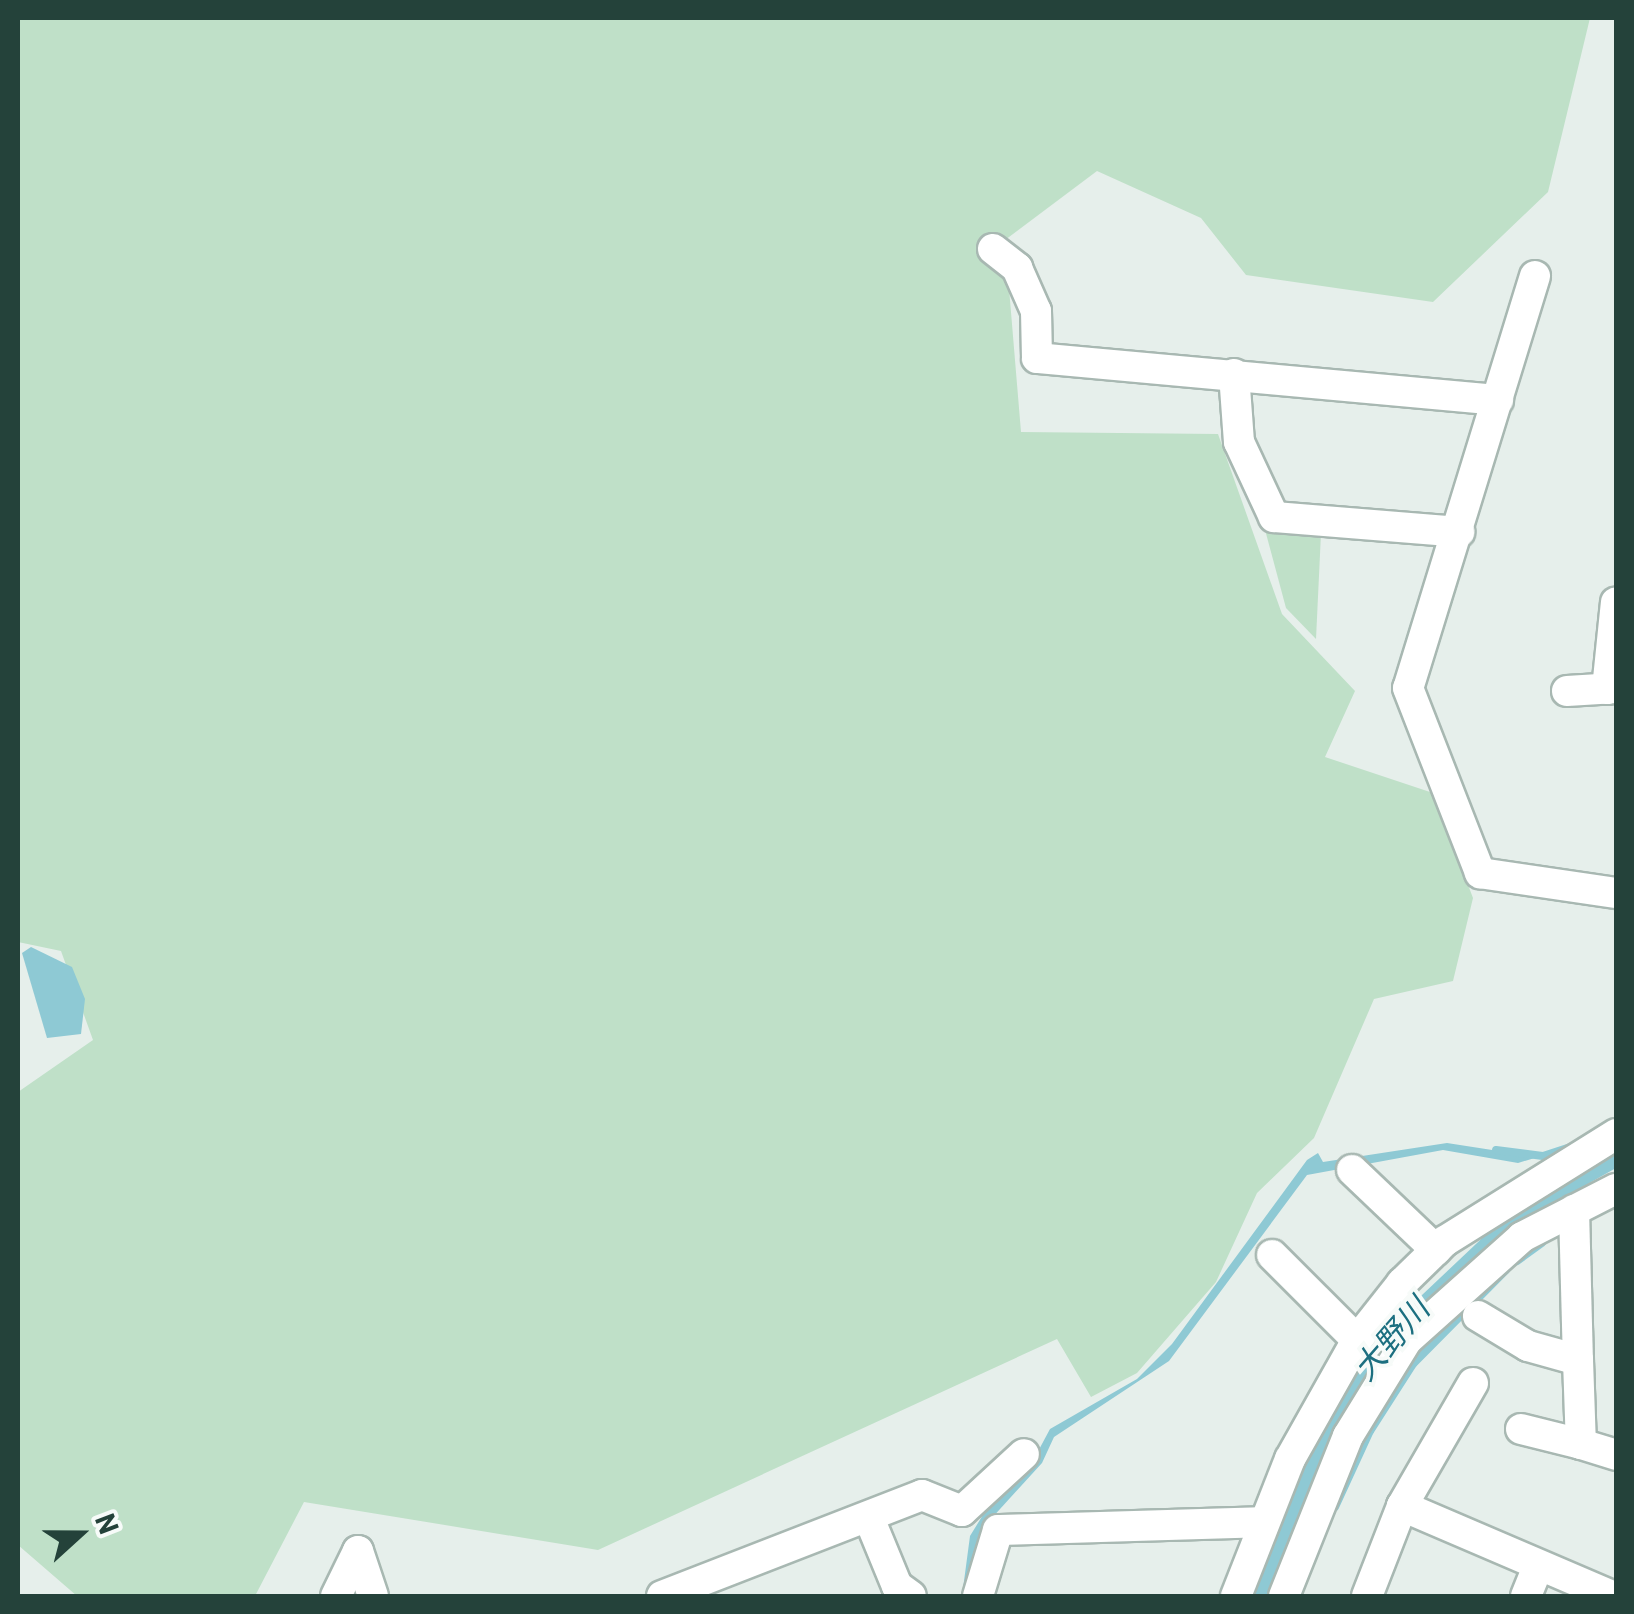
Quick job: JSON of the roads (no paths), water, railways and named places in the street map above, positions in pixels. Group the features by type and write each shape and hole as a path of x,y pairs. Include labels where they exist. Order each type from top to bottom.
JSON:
{"street":[{"path":"993,249 1017,268 1036,311 1037,358 1498,400"},
{"path":"1535,276 1408,688 1480,873 1616,893"},
{"path":"1234,374 1239,442 1274,517 1459,532"},
{"path":"1568,690 1612,688 1616,602"},
{"path":"1236,1596 1262,1522 1357,1340 1436,1250 1616,1134"},
{"path":"1352,1170 1436,1250"},
{"path":"1284,1596 1348,1436 1407,1340 1522,1237 1616,1189"},
{"path":"1574,1210 1580,1444"},
{"path":"1272,1255 1357,1340"},
{"path":"1478,1316 1528,1346 1578,1360"},
{"path":"1366,1596 1402,1506 1473,1384"},
{"path":"1521,1429 1616,1454"},
{"path":"662,1596 844,1520 868,1518 881,1507 922,1495 962,1511 1024,1454"},
{"path":"1402,1506 1612,1596"},
{"path":"868,1518 896,1586 912,1596"},
{"path":"978,1596 998,1530 1262,1522"},
{"path":"336,1596 358,1551 373,1596"},
{"path":"1526,1596 1538,1566"}],"water":[{"path":"31,947 72,967 85,999 81,1034 47,1038 22,953"},
{"path":"1447,1143 1538,1157 1518,1163 1443,1150 1307,1175 1169,1361 1054,1437 1042,1463 980,1531 973,1596 962,1596 970,1536 994,1497 1035,1457 1050,1429 1137,1379 1172,1344 1307,1160 1318,1153 1323,1162"},
{"path":"1616,1154 1616,1168 1510,1228 1410,1319 1363,1380 1269,1596 1257,1596 1339,1398 1385,1330 1495,1226"}],"waterway":[{"path":"1496,1150 1543,1156 1570,1147"},
{"path":"1517,1261 1542,1243"},
{"path":"1335,1507 1370,1431 1413,1364 1506,1270"},
{"name":"大野川","path":"1264,1596 1328,1417 1354,1378"}]}
